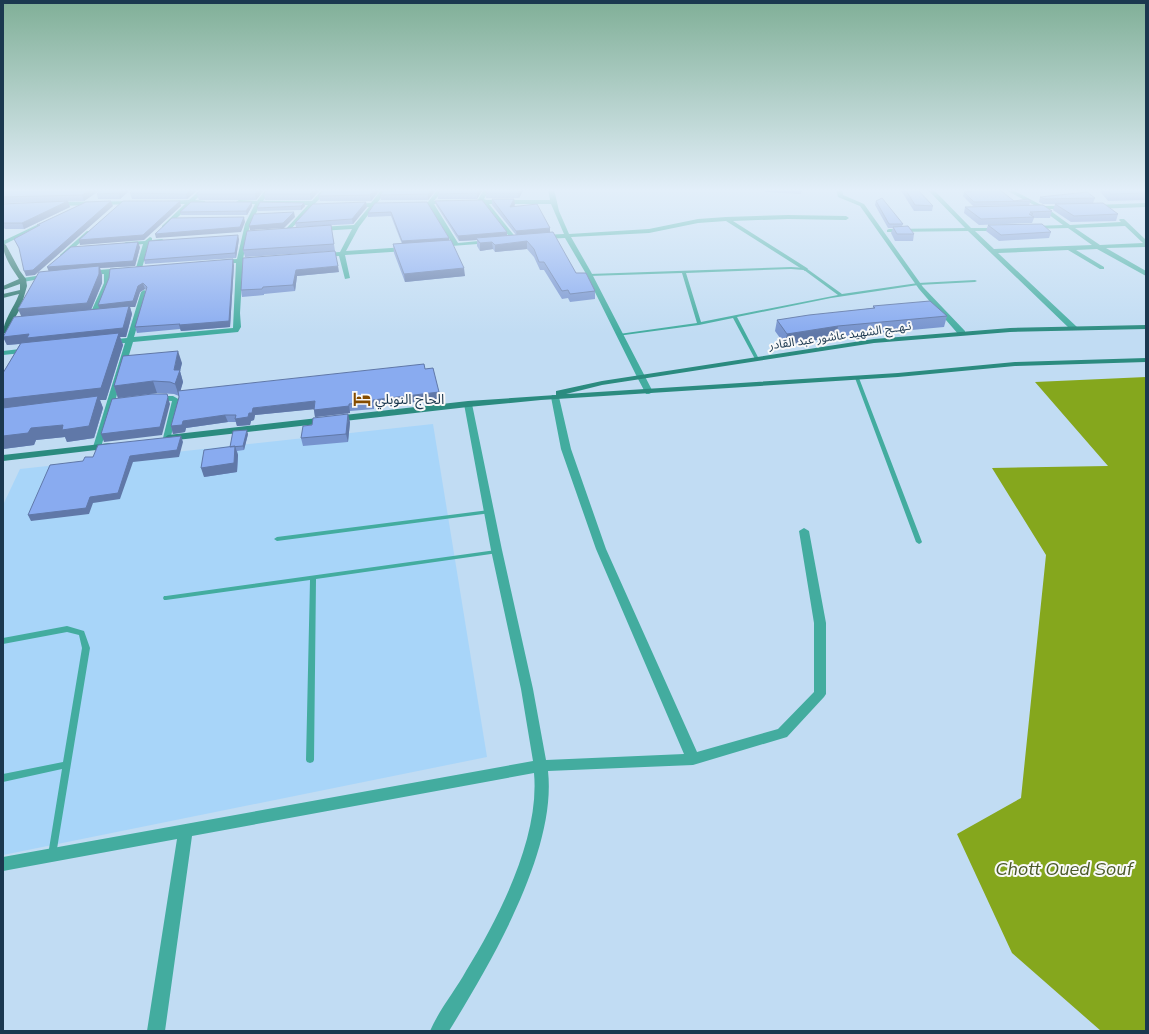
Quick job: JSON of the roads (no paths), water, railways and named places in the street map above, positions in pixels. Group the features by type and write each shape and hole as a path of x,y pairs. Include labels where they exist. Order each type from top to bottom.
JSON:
{"main road":[{"path":"3,244 15,269 23,280 23,291 11,322 3,332"},
{"path":"3,288 23,280"},
{"path":"3,296 23,291"},
{"name":"نـهــج الشهيد عاشور عبد القادر","path":"541,398 586,386 874,341 962,333 1073,327 1146,327"},
{"name":"نـهــج الشهيد عاشور عبد القادر","path":"163,439 468,404 541,398 857,378 1015,364 1146,360"},
{"path":"3,458 120,444"}],"street":[{"path":"3,244 17,237"},
{"path":"23,291 83,237"},
{"path":"133,269 146,243 152,237"},
{"path":"98,343 235,330 237,327 243,237"},
{"path":"347,278 342,254 351,237"},
{"path":"451,237 456,245"},
{"path":"537,238 544,237"},
{"path":"568,237 649,392"},
{"path":"755,237 806,269"},
{"path":"885,237 918,284 962,333"},
{"path":"978,237 1073,327"},
{"path":"1085,237 1146,274"},
{"path":"507,240 522,239"},
{"path":"116,245 169,241"},
{"path":"437,247 500,241"},
{"path":"994,251 1146,244"},
{"path":"1068,247 1102,268"},
{"path":"70,249 78,248"},
{"path":"318,256 413,248"},
{"path":"217,262 263,259"},
{"path":"78,274 147,268"},
{"path":"93,314 106,283 107,271"},
{"path":"23,280 56,276"},
{"path":"97,447 109,404 130,340 135,311 144,292"},
{"path":"3,353 35,350"},
{"path":"148,399 165,397 176,400 163,439"},
{"path":"555,397 566,449 600,549 693,759"},
{"path":"439,1031 471,981 509,909 530,854 542,802 540,766 531,703 496,552 468,404"},
{"path":"3,864 540,766 693,759 782,733 820,694 820,623 804,531"},
{"path":"156,1031 186,831"}],"lane":[{"path":"589,276 775,268 806,269 842,296"},
{"path":"683,271 699,324"},
{"path":"619,335 699,324 842,296 918,284 975,282"},
{"path":"735,317 757,359"},
{"path":"857,378 919,542"},
{"path":"277,539 489,512"},
{"path":"166,598 496,552"},
{"path":"310,760 313,578"},
{"path":"3,641 67,630 82,632 86,648 52,855"},
{"path":"3,778 67,765"}],"water":[{"name":"Chott Oued Souf","path":"1146,377 1146,1031 1101,1031 1012,953 957,834 1021,798 1046,555 992,468 1108,466 1035,382"}],"place":[{"name":"الحاج النوبلي","path":"362,399"}]}
